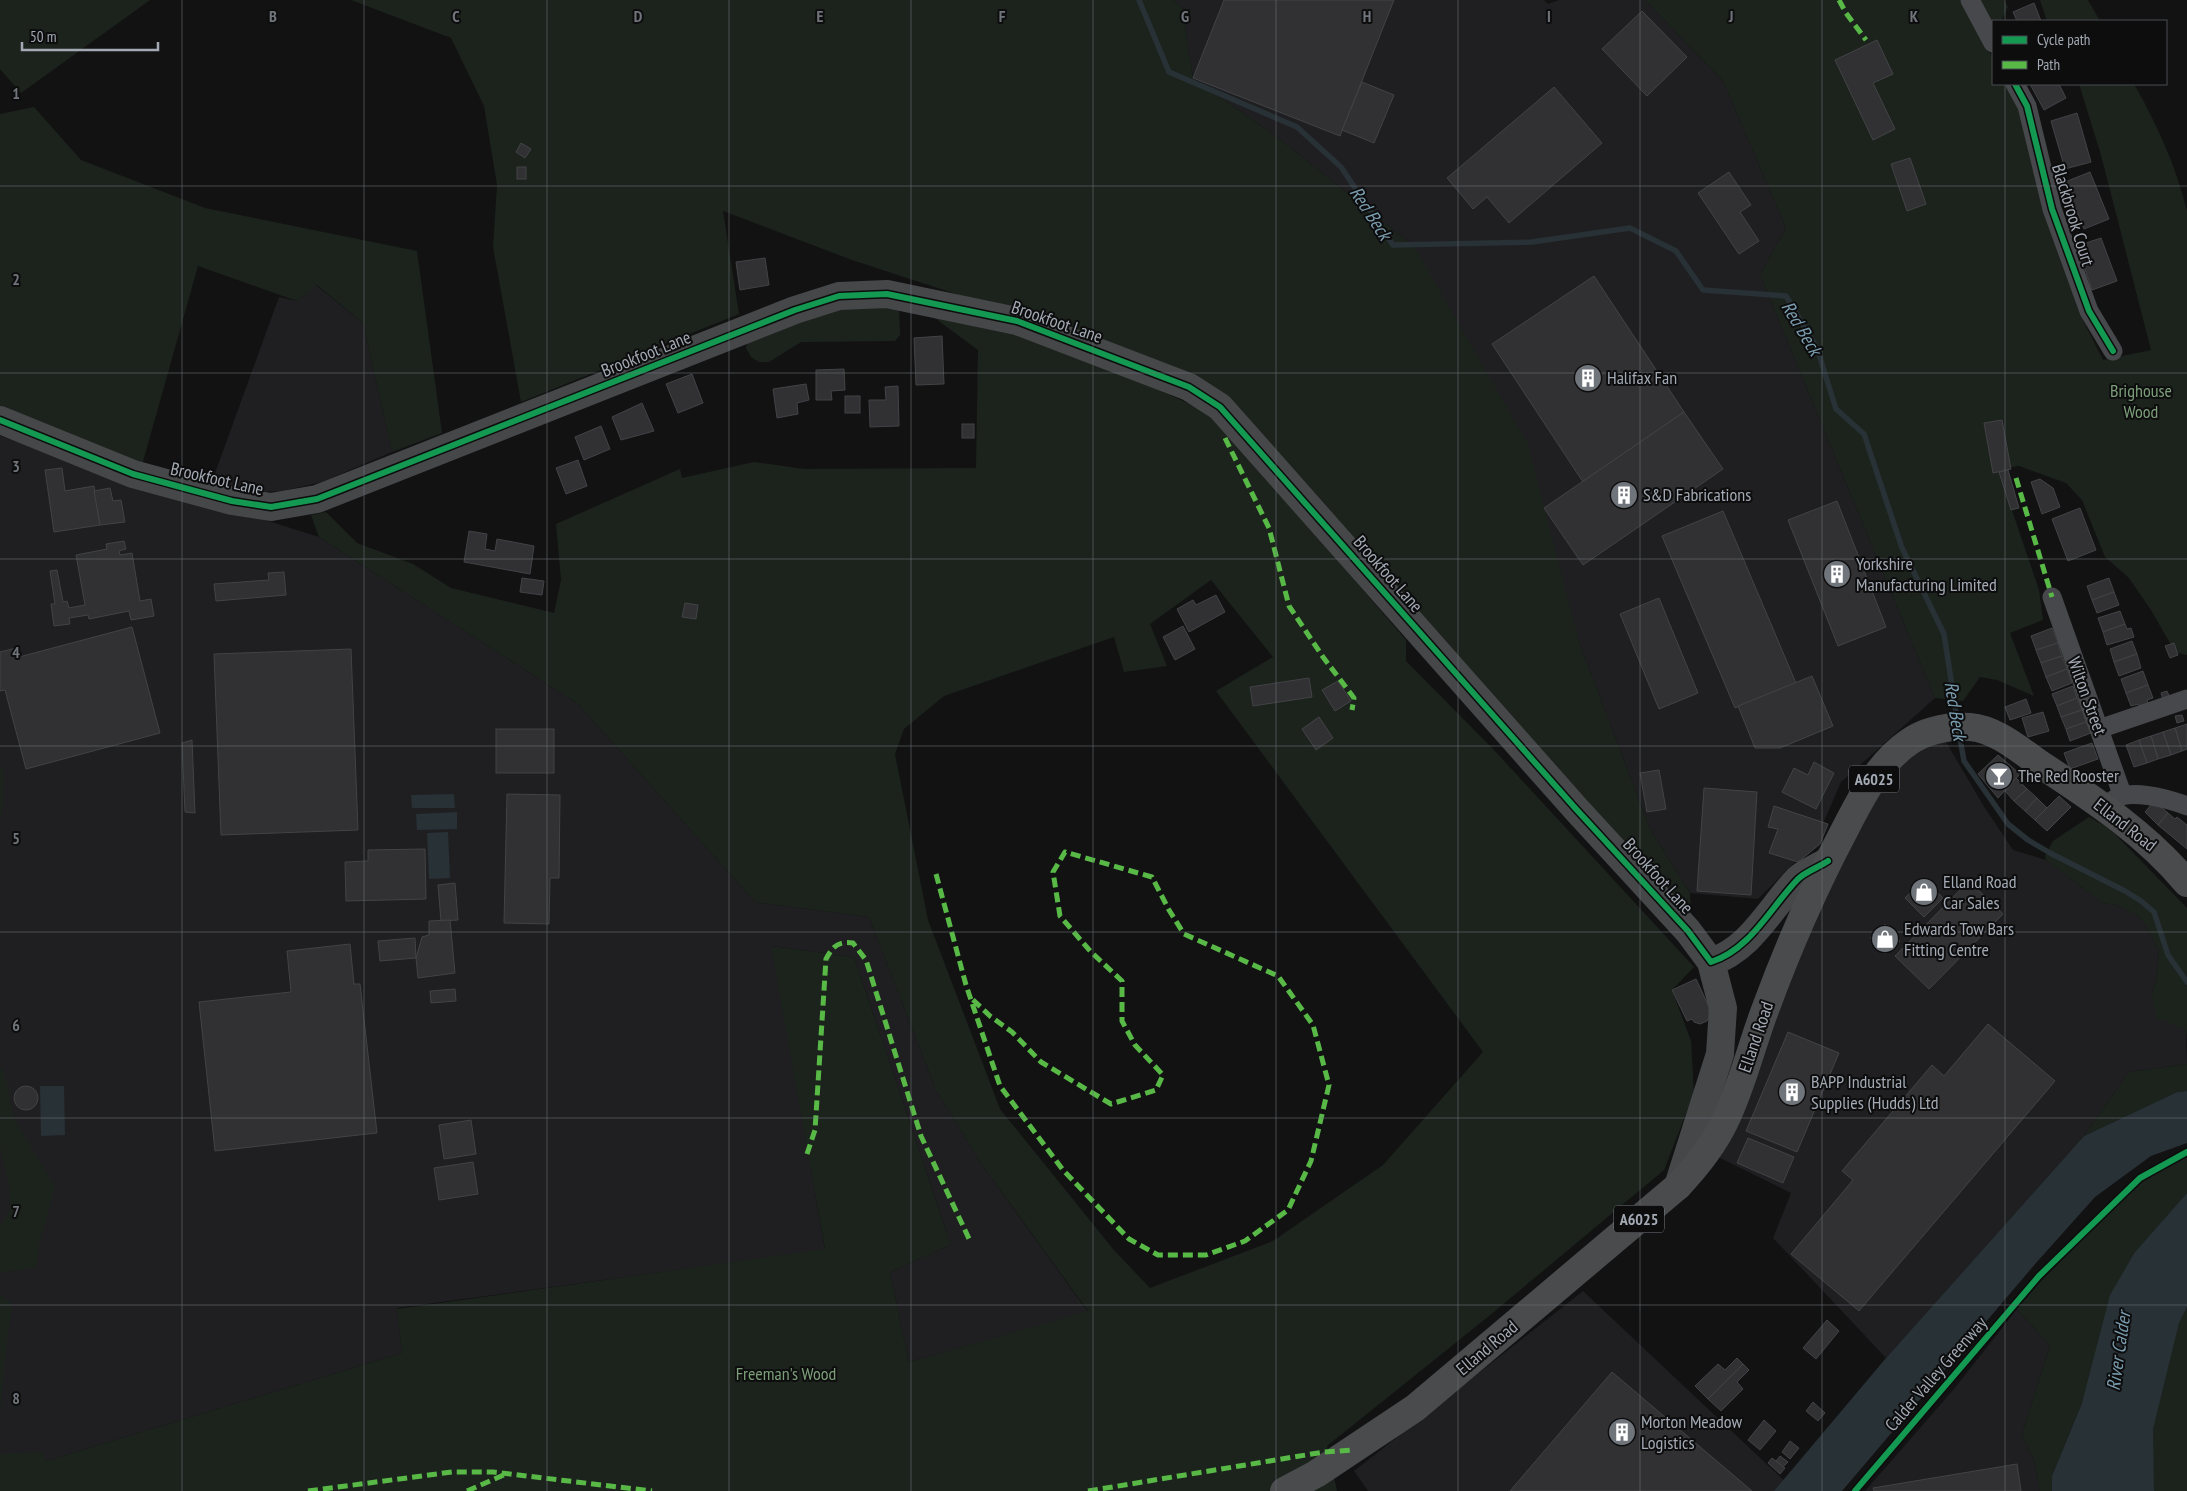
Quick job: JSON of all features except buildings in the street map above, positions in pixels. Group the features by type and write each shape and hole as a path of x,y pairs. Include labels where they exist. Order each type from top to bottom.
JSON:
{"main road":[{"name":"Elland Road","path":"1284,1491 1316,1474 1415,1408 1678,1186 1700,1163 1725,1121 1788,950 1828,861 1855,810 1883,766 1901,748 1918,736 1957,728 1984,730 2004,740 2113,801 2187,883"}],"street":[{"path":"1970,0 1992,41"},
{"name":"Blackbrook Court","path":"2016,85 2027,106 2052,209 2089,312 2113,350"},
{"name":"Brookfoot Lane","path":"0,420 133,474 232,501 271,507 317,499 796,310 838,296 887,294 1017,321 1189,386 1220,407 1569,801 1688,931 1711,962 1723,1008 1720,1054 1678,1186"},
{"name":"Wilton Street","path":"2052,597 2099,729 2113,801"},
{"path":"2099,729 2187,699"},
{"path":"2113,801 2136,794 2187,806"},
{"path":"1711,962 1723,958 1750,937 1799,878 1828,861"}],"shaded area":[{"path":"1173,0 1544,0 1548,4 1559,0 1645,0 1723,81 1786,228 1760,275 1935,698 1841,782 1815,842 1758,899 1690,893 1650,829 1579,642 1414,246 1277,137 1193,78 1182,7"},
{"path":"316,285 363,323 392,452 322,482 282,491 240,493 210,487 279,297 297,301"},
{"path":"0,436 319,537 578,704 755,902 869,917 936,1090 982,1165 1088,1312 909,1362 890,1272 951,1245 854,957 772,946 825,1250 397,1308 402,1353 0,1475"},
{"path":"1945,740 1983,805 2013,850 2046,860 2103,903 2117,905 2137,915 2145,924 2159,951 2156,982 2152,993 2186,1030 2187,1064 2129,1072 2084,1136 1886,1358 1773,1238 1791,1193 1718,1157 1816,918 1859,828 1887,781 1903,762 1922,750"},
{"path":"1583,1291 1795,1491 1368,1491 1354,1471"},
{"path":"2017,1309 2050,1346 2022,1434 2034,1461 2040,1491 1865,1491 1954,1389"}],"green space":[{"path":"0,0 150,0 21,93 0,69"},
{"path":"351,0 1173,0 1182,7 1193,78 1277,137 1414,246 1528,444 1579,642 1650,829 1690,893 1691,920 1335,517 1137,353 852,260 723,211 739,314 521,402 493,247 497,185 484,106 451,38"},
{"name":"Brighouse Wood","path":"1645,0 2004,0 2008,7 2002,20 1992,20 1992,40 1988,49 1992,57 1992,85 2006,85 2019,111 2045,210 2084,322 2103,360 2151,350 2101,155 2079,85 2135,85 2165,146 2183,194 2187,211 2187,655 2175,652 2151,610 2129,578 2105,557 2082,500 2066,483 2019,466 2011,467 2001,420 1984,424 1993,472 1999,472 2039,590 2043,620 2010,633 2034,696 1997,680 1980,677 1963,701 1935,698 1760,275 1786,228 1723,81"},
{"path":"2040,0 2088,0 2099,20 2047,20"},
{"path":"34,107 81,160 205,208 417,251 442,433 392,452 363,323 317,285 297,301 198,266 142,465 0,407 0,114"},
{"path":"833,305 899,308 900,335 895,341 801,342 769,362 759,362 751,357 746,348 747,342"},
{"name":"Freeman's Wood","path":"932,316 1040,336 1205,411 1259,469 1406,640 1406,661 1494,750 1694,967 1672,990 1691,1041 1694,1093 1664,1170 1489,1316 1327,1446 1337,1491 0,1491 0,1454 41,1452 46,1461 402,1353 397,1309 825,1249 771,946 854,957 951,1245 890,1272 909,1362 1088,1311 982,1165 936,1090 869,917 755,902 578,704 319,537 311,515 326,512 357,543 413,564 451,588 554,613 561,580 556,524 680,469 682,478 754,462 804,469 976,468 978,350","holes":["1211,580 1273,657 1216,691 1483,1052 1383,1165 1273,1241 1150,1288 1113,1249 1000,1109 928,920 895,754 904,729 944,696 1114,637 1124,672 1167,666 1150,624"]},
{"path":"0,769 4,769 3,807 0,823"},
{"path":"2089,817 2110,829 2187,908 2187,1040 2186,1030 2156,1017 2152,993 2156,982 2159,951 2145,924 2137,915 2117,905 2103,903 2046,860 2045,856 2053,841"},
{"path":"2187,1064 2187,1091 2177,1092 2084,1136 2129,1072"},
{"path":"0,1066 6,1078 15,1118 55,1189 38,1248 37,1267 0,1273 0,1227 10,1210 9,1186 0,1145"},
{"path":"2187,1155 2187,1193 2135,1252 2082,1403 2052,1476 2052,1491 2040,1491 2034,1461 2022,1434 2050,1346 2017,1309 2040,1282 2140,1182"},
{"path":"2,1296 11,1303 11,1317 0,1415 0,1297"},
{"path":"2187,1307 2187,1491 2154,1491 2152,1429 2179,1322"}],"water":[{"path":"454,794 455,808 412,808 411,795"},
{"path":"457,812 457,829 417,830 416,814"},
{"path":"448,832 450,878 429,879 427,833"},
{"path":"40,1086 64,1086 65,1135 41,1136"},
{"path":"2187,1091 2187,1143 2151,1156 2095,1197 2036,1263 1842,1491 1774,1491 1886,1358 2084,1136 2177,1092"},
{"name":"River Calder","path":"2187,1193 2187,1307 2179,1323 2153,1429 2154,1491 2052,1491 2052,1476 2082,1403 2110,1295 2135,1252"}],"waterway":[{"name":"Red Beck","path":"1139,0 1169,72 1297,127 1341,167 1393,245 1532,242 1630,228 1676,251 1703,290 1786,296 1817,348 1836,409 1864,434 1902,548 1944,634 1957,719"},
{"name":"Red Beck","path":"1959,733 1964,761 2008,824 2028,840 2125,891 2154,912 2168,955 2187,982"}],"marked path":[{"path":"1839,0 1866,40"},
{"path":"1225,438 1269,528 1289,606 1323,657 1354,698 1352,710"},
{"path":"2016,478 2052,597"},
{"path":"936,874 966,985 1000,1086 1063,1170 1129,1239 1158,1255 1206,1255 1245,1241 1288,1210 1311,1161 1329,1085 1313,1025 1278,976 1184,934 1152,877 1065,852 1053,872 1060,916 1091,952 1122,981 1122,1021 1135,1045 1163,1075 1156,1090 1111,1104 1041,1062 1012,1032 990,1016 970,997"},
{"path":"807,1154 815,1130 826,959 836,945 853,943 866,960 921,1136 971,1243"},
{"path":"1088,1491 1324,1452 1353,1450"},
{"path":"308,1491 452,1472 493,1472 652,1491"},
{"path":"467,1491 506,1474"}],"cycle path":[{"path":"2016,85 2027,106 2052,209 2089,311 2113,351"},
{"path":"0,420 133,474 232,501 271,507 317,499 795,310 839,296 887,294 1017,321 1189,387 1220,407 1576,809 1688,931 1711,962 1738,948 1749,938 1798,879 1828,861"},
{"name":"Calder Valley Greenway","path":"1855,1491 2039,1276 2140,1178 2187,1152"}],"place":[{"name":"Halifax Fan","path":"1588,378"},
{"name":"S&D Fabrications","path":"1624,495"},
{"name":"Yorkshire Manufacturing Limited","path":"1837,574"},
{"name":"The Red Rooster","path":"1999,776"},
{"name":"Elland Road Car Sales","path":"1924,892"},
{"name":"Edwards Tow Bars Fitting Centre","path":"1885,939"},
{"name":"BAPP Industrial Supplies (Hudds) Ltd","path":"1792,1092"},
{"name":"Morton Meadow Logistics","path":"1622,1432"}]}
